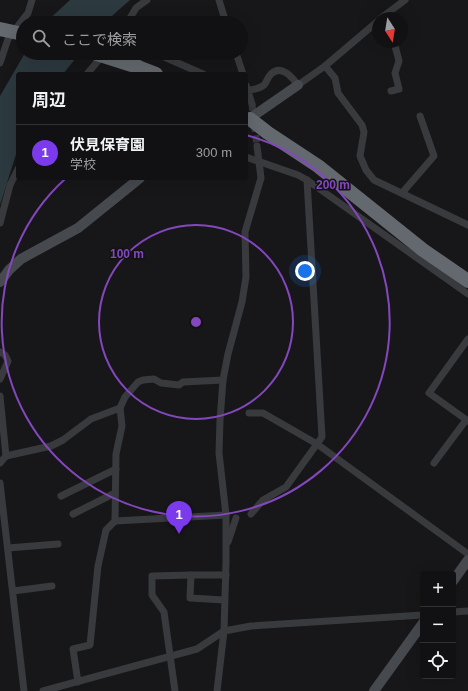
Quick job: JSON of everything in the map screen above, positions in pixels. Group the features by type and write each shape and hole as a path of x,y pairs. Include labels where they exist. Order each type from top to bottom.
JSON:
{"highway":[{"path":"0,29 16,32"},
{"path":"116,60 151,72"},
{"path":"249,115 333,167 429,242 468,269"},
{"path":"249,115 268,133 318,166 423,250 468,281"}],"street":[{"path":"26,16 32,0"},
{"path":"131,16 136,8 147,0"},
{"path":"219,0 224,16"},
{"path":"390,12 405,0"},
{"path":"249,115 298,85 325,66 372,26"},
{"path":"0,63 8,39 16,29"},
{"path":"391,91 399,89 395,74 399,61 396,48"},
{"path":"91,72 99,60"},
{"path":"171,60 198,72"},
{"path":"238,60 241,72"},
{"path":"325,66 335,78 338,93 362,125 364,132 360,156 366,170 374,180 468,225"},
{"path":"248,88 261,87 265,84 272,73 278,70 291,76 298,85"},
{"path":"402,193 434,156 420,116"},
{"path":"217,691 224,631 226,575 226,515 219,453 223,380 228,354 242,302 246,277 245,232 261,178 257,146"},
{"path":"248,158 298,175 307,180 468,294"},
{"path":"0,223 10,185 16,173"},
{"path":"0,282 21,259 78,228 138,180"},
{"path":"251,514 263,500 286,487 322,438 307,180"},
{"path":"434,463 467,421 429,393 468,339"},
{"path":"0,352 5,355 8,361 0,379"},
{"path":"115,521 116,454 122,426 120,408 125,397 138,382 143,380 154,379 161,383 179,385 183,382 223,380"},
{"path":"0,396 6,456"},
{"path":"0,463 6,456 51,446 63,440 92,419 120,408"},
{"path":"249,412 263,413 317,444 468,554"},
{"path":"61,496 116,468"},
{"path":"0,483 24,691"},
{"path":"73,514 115,493"},
{"path":"78,682 73,649 90,645 98,566 106,530 115,521 226,515"},
{"path":"226,548 236,518"},
{"path":"8,548 58,544"},
{"path":"456,577 468,560"},
{"path":"191,575 190,598 224,600"},
{"path":"175,691 164,612 152,595 152,576 226,575"},
{"path":"13,591 52,586"},
{"path":"456,612 468,611"},
{"path":"43,691 170,658 197,649 224,631 251,626 420,615"},
{"path":"374,691 420,627"}],"shaded area":[{"path":"70,0 130,0 112,16 53,16"},
{"path":"21,60 74,60 65,72 16,72 16,154 0,205 0,96"}],"tunnel":[{"path":"252,104 257,146"}],"place":[{"name":"伏見保育園","path":"179,534"}]}
